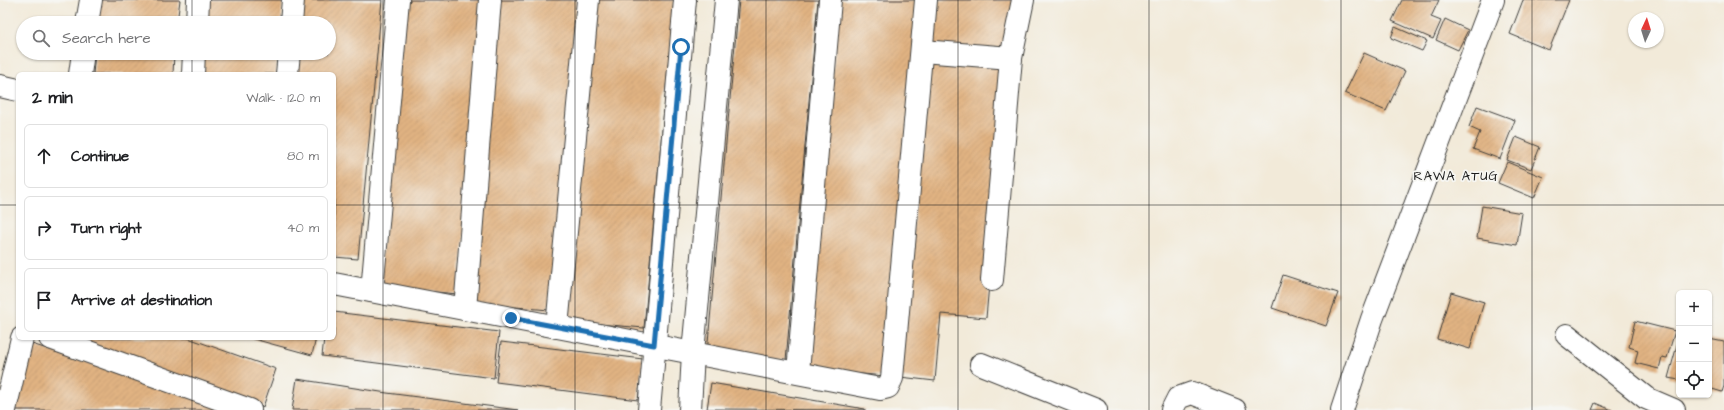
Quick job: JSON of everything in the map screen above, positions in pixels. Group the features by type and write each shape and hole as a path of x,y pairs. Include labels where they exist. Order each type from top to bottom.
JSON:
{"street":[{"path":"88,16 91,0"},
{"path":"197,16 198,0"},
{"path":"292,16 293,0"},
{"path":"372,291 398,0"},
{"path":"465,309 490,0"},
{"path":"557,326 588,0"},
{"path":"649,410 656,345 685,0"},
{"path":"690,410 690,352 726,0"},
{"path":"798,372 830,0"},
{"path":"336,284 798,372 880,389 888,386 892,378 926,0"},
{"path":"992,280 1011,58 1023,0"},
{"path":"1342,410 1372,319 1493,0"},
{"path":"922,51 1011,58"},
{"path":"80,72 82,60"},
{"path":"192,72 193,60"},
{"path":"287,72 288,60"},
{"path":"0,86 16,90"},
{"path":"1567,335 1646,398 1674,410"},
{"path":"5,410 22,340"},
{"path":"56,340 250,410"},
{"path":"981,364 1096,410"},
{"path":"1172,410 1178,398 1192,393 1235,410"}],"building":[{"path":"100,0 180,0 178,16 99,16"},
{"path":"203,0 283,0 282,16 202,16"},
{"path":"302,0 382,0 358,259 336,257 336,72 295,72 296,60 336,60 336,16 301,16"},
{"path":"405,0 485,0 458,294 379,287"},
{"path":"498,0 577,0 549,310 470,303"},
{"path":"594,0 674,0 644,328 565,321"},
{"path":"739,0 818,0 786,360 707,353"},
{"path":"839,0 919,0 885,376 806,369"},
{"path":"936,0 1015,0 1010,56 931,50"},
{"path":"1402,0 1439,0 1431,17 1441,21 1433,39 1392,21"},
{"path":"1523,0 1569,0 1549,50 1510,34"},
{"path":"1445,19 1468,30 1458,50 1436,40"},
{"path":"1395,27 1427,41 1422,51 1391,38"},
{"path":"929,53 1009,61 986,318 941,314 935,381 900,377"},
{"path":"1364,53 1405,71 1386,111 1345,93"},
{"path":"94,60 174,60 173,72 93,72"},
{"path":"197,60 277,60 276,72 196,72"},
{"path":"1477,106 1515,120 1500,159 1473,149 1480,132 1469,127"},
{"path":"1516,137 1540,147 1531,169 1507,160"},
{"path":"1507,162 1543,177 1534,198 1498,183"},
{"path":"1482,206 1522,213 1517,245 1477,238"},
{"path":"1283,275 1338,293 1326,326 1272,308"},
{"path":"1451,292 1484,302 1470,349 1437,339"},
{"path":"336,312 499,332 494,378 322,356 324,340 336,340"},
{"path":"1635,321 1675,331 1667,358 1662,357 1659,369 1635,363 1638,350 1629,347"},
{"path":"76,340 194,340 276,369 263,407"},
{"path":"257,340 316,340 312,355"},
{"path":"1712,340 1724,342 1724,386 1722,392 1712,389"},
{"path":"501,342 643,359 638,400 496,382"},
{"path":"32,344 71,357 229,410 10,410"},
{"path":"1676,349 1676,379 1668,378"},
{"path":"297,379 387,393 518,410 292,410"},
{"path":"711,383 865,409 865,410 707,409"},
{"path":"1595,403 1612,410 1592,410"}],"district":[{"name":"RAWA ATUG","path":"1456,175"}],"route":[{"path":"511,318 654,345 681,47"}]}
